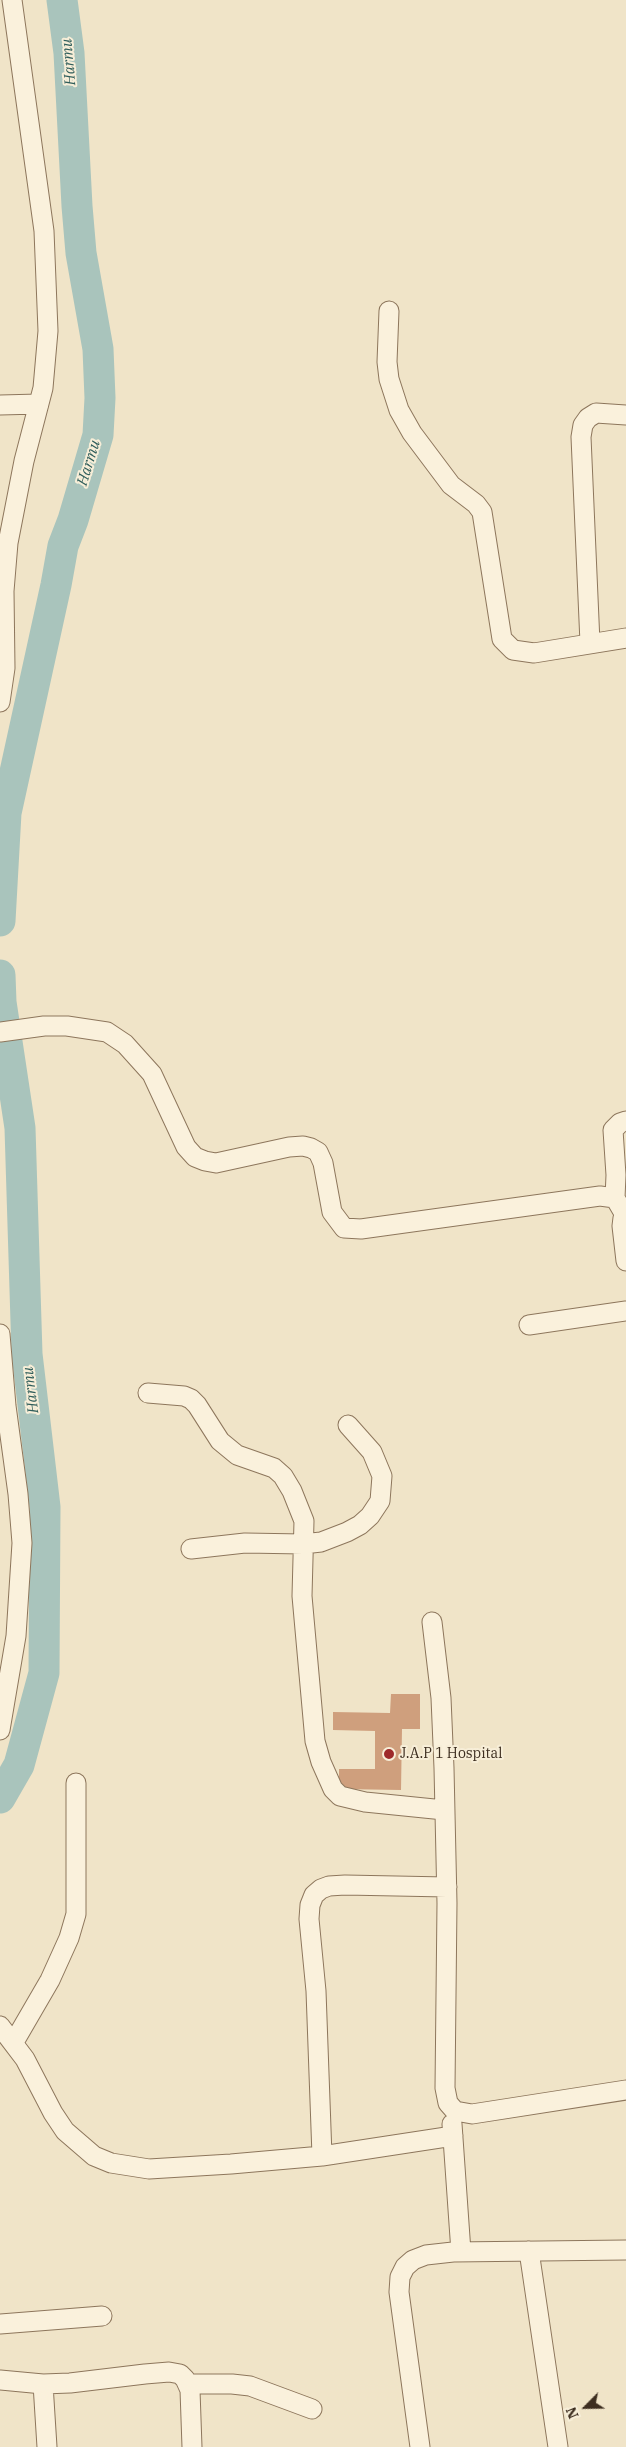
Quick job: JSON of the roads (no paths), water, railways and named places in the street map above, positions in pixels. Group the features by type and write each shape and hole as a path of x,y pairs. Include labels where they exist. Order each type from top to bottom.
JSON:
{"street":[{"path":"0,702 5,668 4,591 8,543 24,461 39,404 48,350 46,250 12,0"},
{"path":"389,311 387,362 399,410 412,433 451,485 476,504 482,512 502,639 512,650 534,653 626,638"},
{"path":"0,405 39,404"},
{"path":"590,643 583,425 588,418 596,413 626,415"},
{"path":"0,1032 44,1026 74,1027 107,1032 125,1044 152,1074 178,1132 194,1157 216,1163 303,1146 318,1152 323,1163 332,1212 344,1228 361,1228 600,1196 615,1198"},
{"path":"626,1121 620,1123 613,1130 616,1175 615,1198 625,1215 622,1226 626,1261"},
{"path":"529,1325 626,1311"},
{"path":"0,1334 6,1406 18,1494 22,1543 16,1636 0,1730"},
{"path":"148,1393 184,1396 197,1404 212,1431 228,1449 236,1455 274,1468 283,1476 292,1491 304,1520 302,1596 315,1742 330,1784 340,1796 350,1799 444,1810"},
{"path":"191,1549 245,1542 303,1544 333,1538 347,1532 370,1516 380,1500 382,1476 372,1452 348,1425"},
{"path":"432,1622 441,1698 447,1887 445,2082 447,2098 451,2107 461,2252"},
{"path":"14,2042 50,1980 69,1938 76,1914 76,1783"},
{"path":"322,2156 316,1991 309,1919 310,1905 314,1895 321,1889 345,1884 447,1887"},
{"path":"0,2026 14,2042 65,2131 94,2156 111,2163 149,2169 231,2164 322,2156 453,2136"},
{"path":"451,2107 461,2114 472,2114 626,2090"},
{"path":"420,2447 402,2316 400,2277 405,2267 413,2260 426,2255 461,2252 626,2250"},
{"path":"529,2251 558,2447"},
{"path":"0,2324 102,2316"},
{"path":"0,2380 43,2384 70,2384 169,2372 180,2374 188,2384 192,2406 192,2447"},
{"path":"43,2384 48,2447"},
{"path":"188,2384 250,2386 312,2409"}],"waterway":[{"name":"Harmu","path":"0,921 6,813 63,546 73,520 98,435 100,398 98,349 81,253 69,53 62,0"},
{"name":"Harmu","path":"0,975 1,1002 20,1128 27,1354 45,1507 44,1673 19,1765 0,1798"}],"place":[{"name":"J.A.P 1 Hospital","path":"389,1754"}]}
